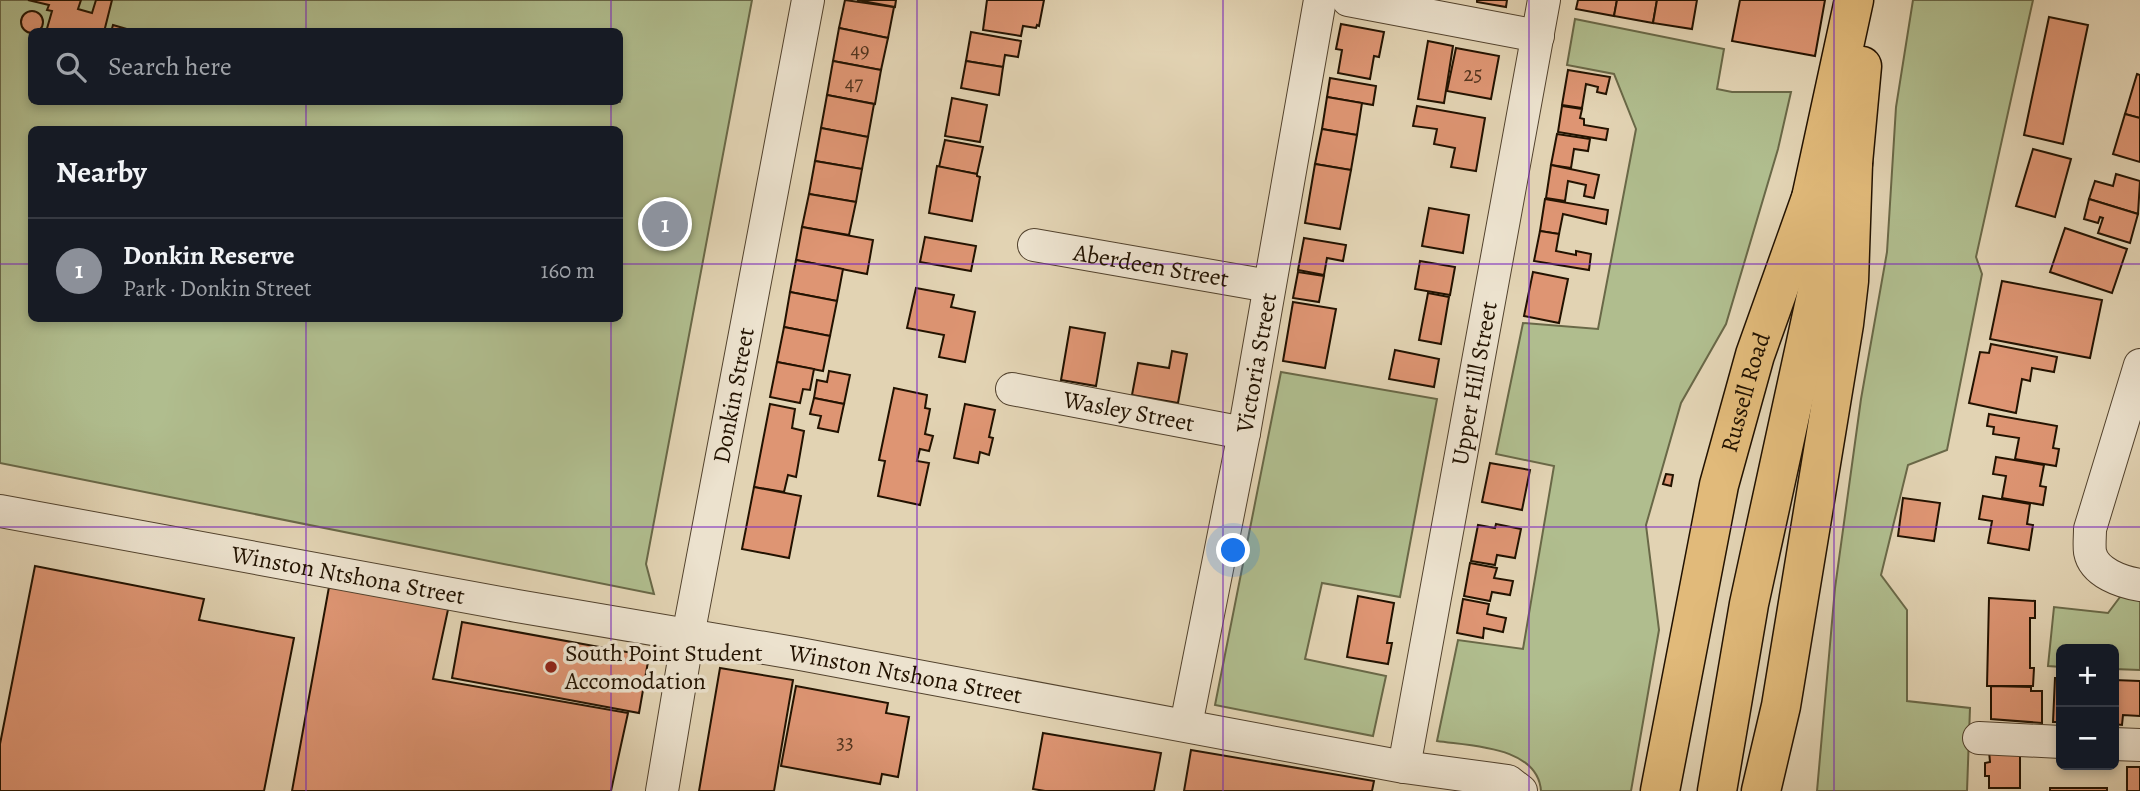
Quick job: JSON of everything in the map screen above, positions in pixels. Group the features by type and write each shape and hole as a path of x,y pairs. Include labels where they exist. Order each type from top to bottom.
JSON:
{"main road":[{"name":"Russell Road","path":"1660,791 1719,485 1755,355 1811,198 1854,0"},
{"path":"1761,791 1782,706 1844,324 1849,281 1853,163 1868,0"},
{"path":"1691,791 1830,232 1853,163"},
{"path":"1717,791 1737,602 1811,198"},
{"path":"1779,791 1782,706"}],"street":[{"name":"Donkin Street","path":"662,791 688,636 808,0"},
{"name":"Victoria Street","path":"1186,725 1244,433 1320,0"},
{"path":"1348,0 1538,36"},
{"name":"Upper Hill Street","path":"1404,767 1544,0"},
{"name":"Aberdeen Street","path":"1034,245 1269,286"},
{"path":"2140,366 2090,529 2091,555 2105,573 2126,583 2140,585"},
{"name":"Wasley Street","path":"1013,389 1244,433"},
{"name":"Winston Ntshona Street","path":"0,511 800,654 1404,767 1508,781 1521,791"},
{"path":"1979,738 2056,741"},
{"path":"2119,744 2140,745"}],"green space":[{"path":"0,0 752,0 646,564 654,594 0,463"},
{"path":"1913,0 2033,0 1976,257 1982,274 1947,450 1908,465 1881,575 1907,610 1907,701 1970,708 1967,791 1817,791 1835,588 1861,399 1887,252 1896,107"},
{"path":"1575,19 1724,49 1717,89 1732,92 1791,92 1778,149 1726,324 1681,403 1646,525 1659,630 1631,791 1541,791 1537,776 1528,765 1515,757 1484,747 1437,741 1458,640 1523,649 1554,466 1496,454 1523,323 1598,329 1636,129 1614,74 1567,65"},
{"path":"1281,372 1437,399 1400,597 1322,583 1305,659 1386,676 1373,736 1215,705"},
{"path":"2123,593 2140,596 2140,670 2119,669 2119,644 2056,644 2056,667 2048,666 2054,607 2108,613"}],"building":[{"path":"28,0 81,0 78,9 92,13 96,0 112,0 105,28 47,28 52,11 47,10 49,5"},
{"path":"845,0 894,7 888,38 839,28"},
{"path":"857,0 896,0 895,7"},
{"path":"987,0 1044,0 1039,26 1023,26 1021,36 983,30"},
{"path":"1477,0 1507,0 1506,7"},
{"path":"1578,0 1617,0 1614,16 1576,9"},
{"path":"1617,0 1657,0 1653,23 1614,16"},
{"path":"1657,0 1697,0 1692,29 1653,23"},
{"path":"1740,0 1825,0 1815,56 1732,41"},
{"path":"32,11 40,14 41,28 28,28 28,32 24,30 21,22 24,14"},
{"path":"2049,17 2088,25 2063,144 2024,135"},
{"path":"1341,24 1384,32 1379,57 1374,56 1370,79 1338,73 1342,50 1336,49"},
{"path":"839,28 888,38 881,70 833,61"},
{"path":"971,32 1021,41 1018,57 1005,55 1003,67 966,61"},
{"path":"1428,41 1453,46 1444,103 1418,99"},
{"path":"1456,48 1499,56 1491,99 1447,91"},
{"path":"833,61 881,70 875,104 827,95"},
{"path":"966,61 1003,67 999,95 961,88"},
{"path":"1568,70 1610,77 1606,94 1597,92 1598,87 1586,84 1582,108 1562,105"},
{"path":"2137,74 2140,75 2140,118 2125,114"},
{"path":"1330,78 1376,86 1373,105 1327,97"},
{"path":"827,95 874,104 868,137 821,128"},
{"path":"1327,97 1362,103 1357,135 1322,129"},
{"path":"952,98 987,105 980,142 945,136"},
{"path":"1417,106 1485,118 1476,171 1451,167 1455,148 1434,144 1437,129 1413,126"},
{"path":"1562,106 1582,109 1580,118 1584,119 1584,125 1608,129 1606,140 1558,132"},
{"path":"2125,114 2140,118 2140,162 2113,154"},
{"path":"821,128 868,137 862,169 815,161"},
{"path":"1322,129 1357,135 1351,170 1315,164"},
{"path":"1557,134 1590,139 1588,151 1574,149 1571,168 1551,165"},
{"path":"945,140 983,147 977,174 939,167"},
{"path":"2033,149 2071,159 2055,217 2016,206"},
{"path":"815,161 862,169 856,202 809,194"},
{"path":"1315,164 1351,170 1340,229 1305,223"},
{"path":"1551,165 1599,175 1594,198 1584,196 1586,185 1568,181 1565,201 1546,198"},
{"path":"937,166 977,174 980,177 972,221 929,213"},
{"path":"2116,174 2140,181 2138,214 2089,199 2095,181 2113,186"},
{"path":"809,194 856,202 849,235 802,227"},
{"path":"1545,199 1608,210 1606,224 1563,214 1559,234 1540,231"},
{"path":"2089,199 2138,214 2130,243 2098,233 2103,218 2100,217 2098,223 2084,219"},
{"path":"1429,208 1469,215 1463,253 1422,246"},
{"path":"802,227 873,240 867,274 796,260"},
{"path":"2065,228 2127,249 2112,293 2050,272"},
{"path":"1540,231 1559,234 1556,251 1576,255 1576,251 1591,254 1589,270 1534,261"},
{"path":"925,237 976,246 971,271 920,262"},
{"path":"1304,238 1346,245 1343,261 1327,258 1324,275 1298,270"},
{"path":"796,260 843,269 837,301 790,292"},
{"path":"1420,261 1455,267 1450,295 1415,289"},
{"path":"1298,272 1324,276 1319,302 1293,298"},
{"path":"1533,272 1568,279 1559,323 1524,316"},
{"path":"2002,281 2102,300 2090,358 1990,339"},
{"path":"916,288 954,295 951,307 975,312 965,362 939,357 944,335 907,328"},
{"path":"790,292 837,301 830,336 784,327"},
{"path":"1428,293 1449,297 1441,344 1419,340"},
{"path":"1293,302 1336,309 1325,368 1283,361"},
{"path":"784,327 830,336 823,371 777,362"},
{"path":"1070,327 1105,333 1096,386 1061,380"},
{"path":"1991,344 2057,357 2054,372 2032,368 2030,381 2022,379 2016,413 1969,403 1980,352 1989,353"},
{"path":"1395,350 1439,359 1434,387 1389,379"},
{"path":"1172,351 1187,354 1178,403 1132,395 1138,363 1169,368"},
{"path":"777,362 814,369 810,390 803,389 800,403 770,397"},
{"path":"829,371 850,375 844,404 814,398 817,380 827,382"},
{"path":"894,388 927,395 925,408 930,409 925,434 933,436 929,451 920,449 917,461 929,463 920,505 878,496 885,461 879,460"},
{"path":"814,398 844,404 838,432 818,428 821,416 810,414"},
{"path":"770,404 795,409 792,428 804,431 796,477 788,475 784,492 754,487"},
{"path":"965,404 995,410 989,437 993,438 989,455 980,452 978,463 954,458"},
{"path":"1989,414 2057,426 2053,448 2059,449 2056,466 2015,459 2019,438 1993,434 1994,427 1987,426"},
{"path":"1996,457 2044,465 2040,486 2046,487 2043,505 2002,498 2006,476 1993,474"},
{"path":"1490,463 1530,470 1522,510 1482,502"},
{"path":"1666,474 1673,475 1671,486 1663,484"},
{"path":"754,487 801,496 789,558 742,549"},
{"path":"1983,496 2030,504 2027,524 2033,525 2029,550 1988,543 1992,521 1979,519"},
{"path":"1903,498 1940,503 1934,541 1898,536"},
{"path":"1496,524 1521,529 1515,558 1497,555 1495,565 1471,561 1478,525 1495,528"},
{"path":"1470,563 1497,568 1494,578 1513,581 1510,595 1492,592 1490,601 1464,596"},
{"path":"35,566 204,599 199,620 294,638 264,791 0,791 0,744"},
{"path":"329,587 449,605 433,679 628,713 611,791 292,791"},
{"path":"1358,596 1394,603 1387,643 1392,643 1388,664 1347,657"},
{"path":"1989,598 2035,601 2035,618 2030,618 2030,668 2034,668 2033,686 1987,686"},
{"path":"1463,599 1489,604 1487,614 1506,618 1503,632 1484,628 1483,638 1457,633"},
{"name":"South Point Student Accomodation","path":"462,622 649,656 639,713 452,678"},
{"path":"720,668 793,680 774,791 699,791"},
{"path":"2055,678 2056,678 2056,722 2053,722"},
{"path":"2119,680 2140,681 2140,716 2123,715 2122,725 2119,725"},
{"path":"796,686 888,703 886,713 909,717 898,777 882,774 880,784 781,766"},
{"path":"1991,686 2031,687 2031,691 2042,691 2042,723 1991,719"},
{"path":"1043,733 1161,753 1154,791 1033,789"},
{"path":"1191,750 1374,781 1372,791 1184,791"},
{"path":"1989,751 2020,751 2020,788 1989,788 1985,763 1990,762"},
{"path":"2127,767 2140,767 2140,791 2127,791"},
{"path":"2050,788 2107,788 2107,791 2050,791"}],"place":[{"name":"Donkin Reserve","path":"665,224"},
{"name":"South Point Student Accomodation","path":"551,667"}]}
